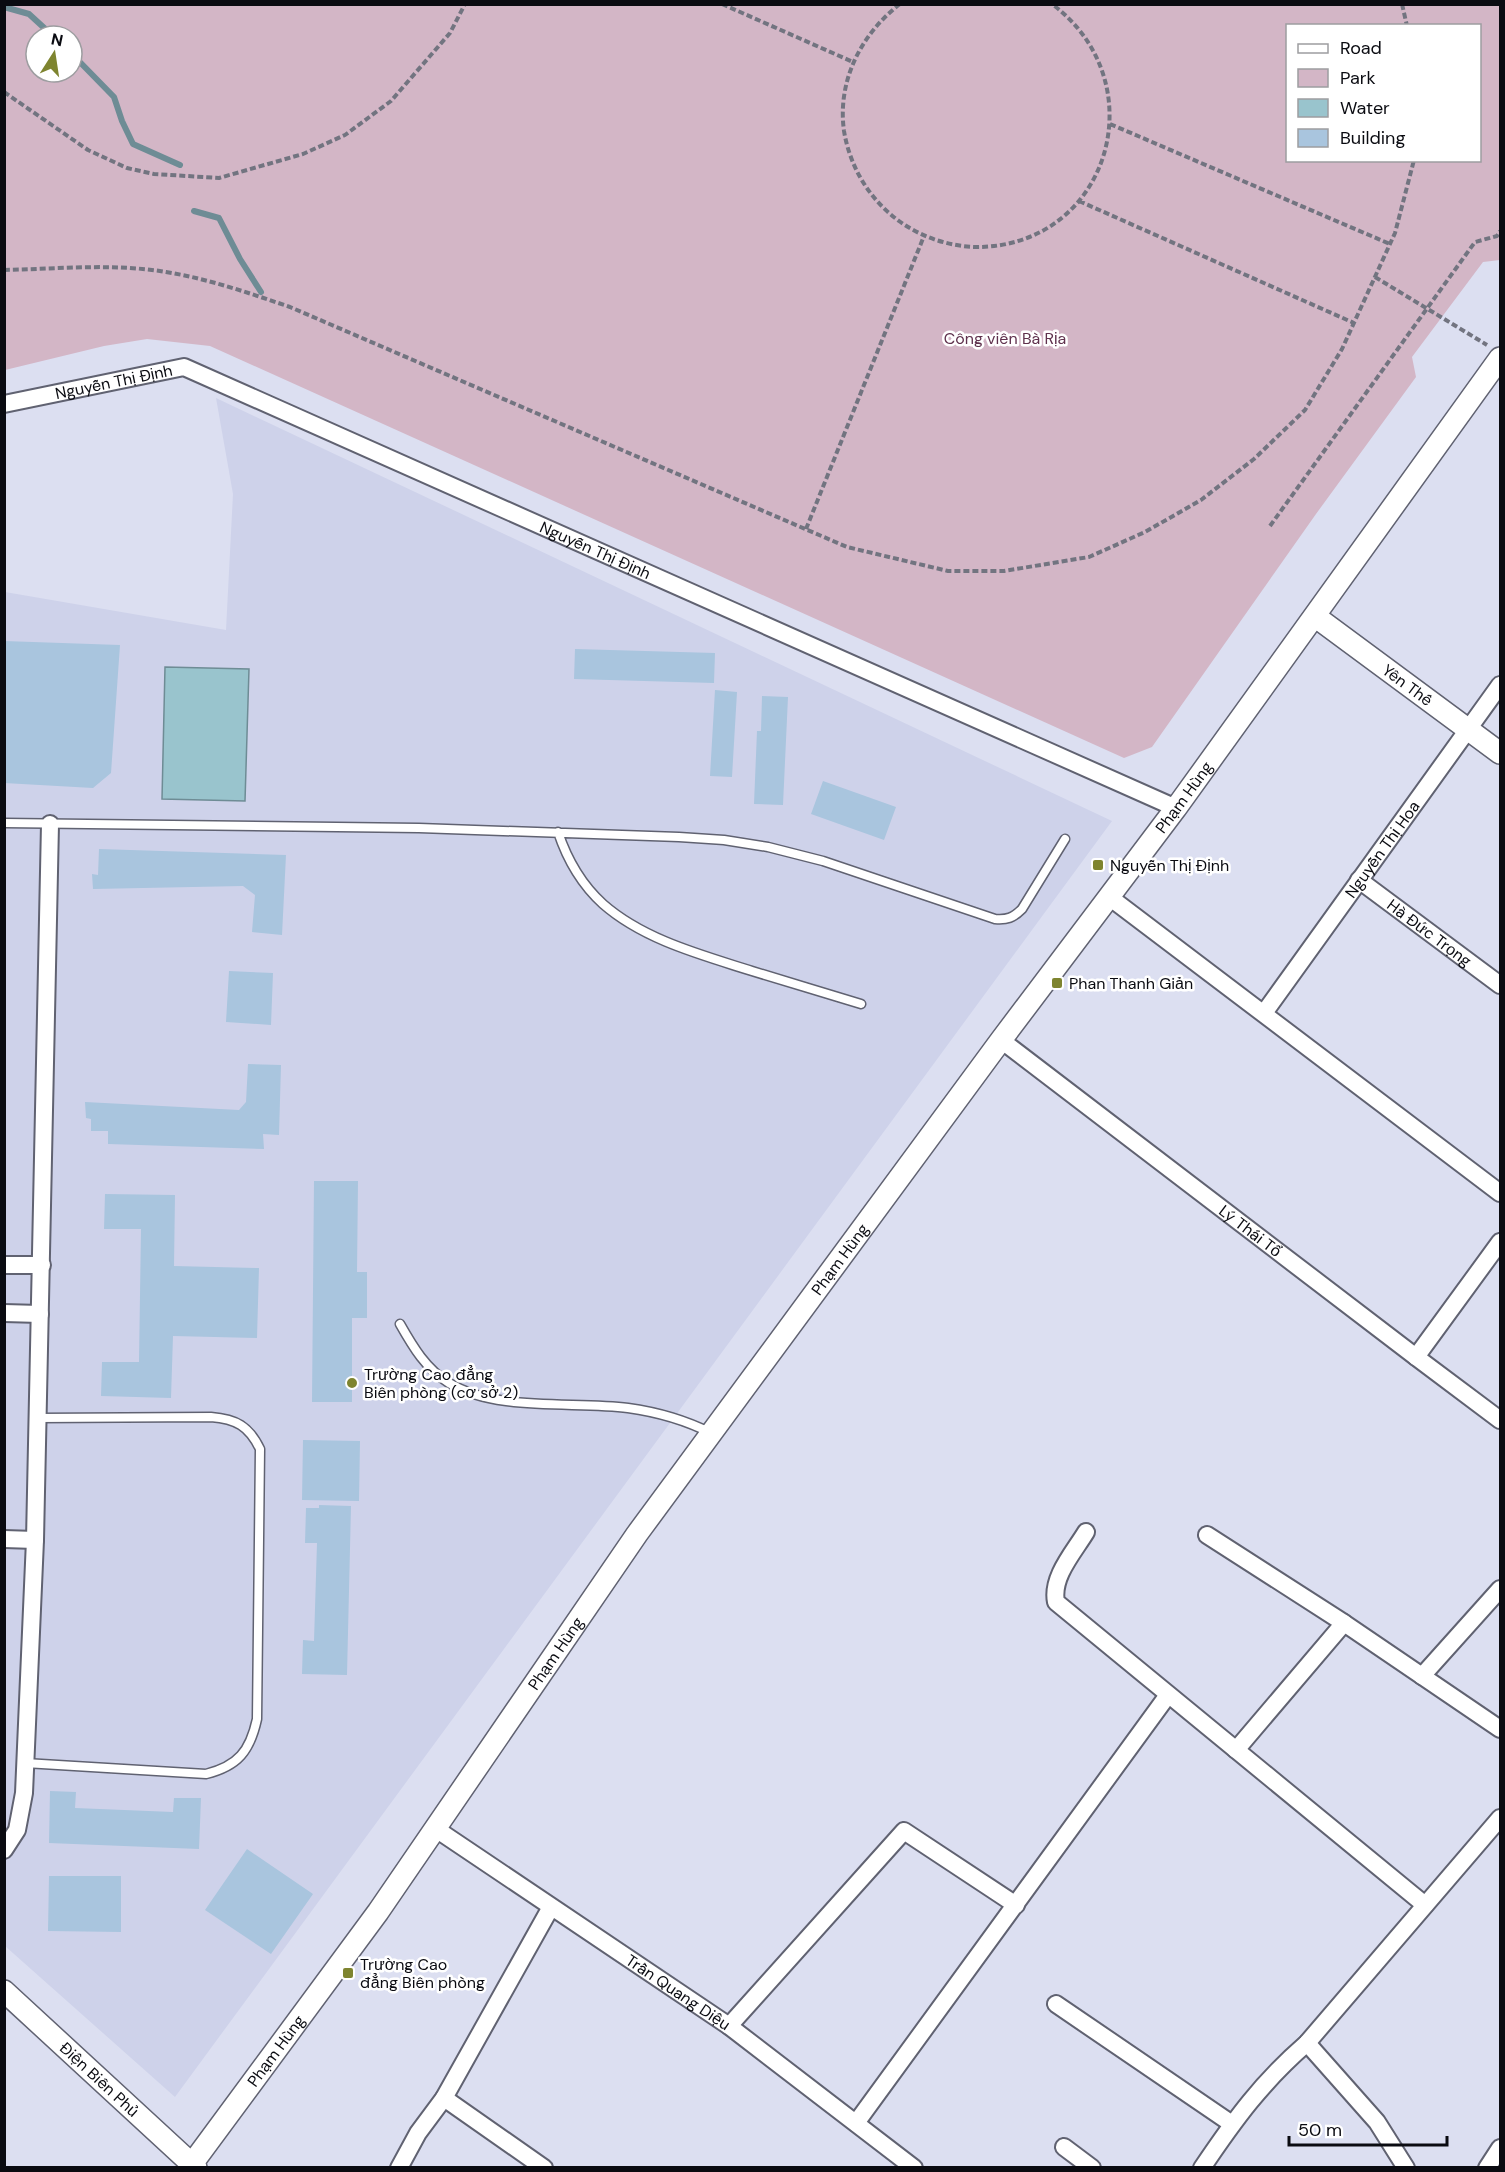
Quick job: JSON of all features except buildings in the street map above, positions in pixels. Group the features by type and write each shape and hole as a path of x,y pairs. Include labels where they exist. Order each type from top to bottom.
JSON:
{"street":[{"name":"Phạm Hùng","path":"192,2166 378,1912 637,1534 1316,617 1496,353"},
{"name":"Nguyễn Thị Định","path":"4,404 184,366 1176,808"},
{"name":"Yên Thế","path":"1316,617 1500,753"},
{"name":"Nguyễn Thị Hoa","path":"1264,1012 1500,685"},
{"path":"4,1850 17,1830 22,1813 35,1540 50,824"},
{"name":"Hà Đức Trọng","path":"1359,880 1500,985"},
{"path":"1108,896 1500,1193"},
{"name":"Lý Thái Tổ","path":"1001,1040 1500,1420"},
{"path":"1416,1358 1500,1242"},
{"path":"4,1265 42,1264"},
{"path":"4,1313 40,1314"},
{"path":"1086,1532 1056,1581 1054,1594 1056,1602 1425,1905"},
{"path":"1207,1535 1344,1623 1500,1729"},
{"path":"4,1539 35,1540"},
{"path":"1422,1676 1500,1589"},
{"path":"1236,1750 1344,1623"},
{"path":"856,2123 1168,1695"},
{"path":"1202,2168 1250,2099 1307,2043 1500,1818"},
{"name":"Trần Quang Diệu","path":"436,1829 729,2026 914,2168"},
{"path":"729,2026 904,1830 1016,1905"},
{"path":"399,2168 418,2133 444,2098 551,1907"},
{"name":"Điện Biên Phủ","path":"4,1991 192,2166"},
{"path":"1056,2004 1232,2124"},
{"path":"1307,2043 1377,2122 1406,2168"},
{"path":"444,2098 544,2168"},
{"path":"1065,2146 1092,2168"},
{"path":"1486,2168 1500,2148"}],"lane":[{"path":"4,823 419,828 680,837 768,847 823,861 994,919 1005,920 1015,916 1022,909 1065,839"},
{"path":"558,832 572,866 591,891 618,915 641,929 668,942 723,962 861,1004"},
{"path":"400,1324 414,1350 430,1368 448,1383 469,1393 487,1398 555,1405 628,1408 686,1421 711,1433"},
{"path":"25,1763 206,1774 222,1770 237,1761 254,1736 257,1719 260,1449 253,1434 226,1418 38,1418"}],"path":[{"path":"4,92 88,150 127,168 154,174 219,178 303,154 345,135 392,101 450,33 465,4"},
{"path":"722,4 853,62"},
{"path":"900,4 874,28 853,62 847,82 843,113 846,144 853,164 862,183 889,214 906,227 945,243 987,247 1007,244 1047,228 1079,201 1101,165 1110,124 1107,83 1101,63 1079,28 1052,4"},
{"path":"1402,4 1407,24"},
{"path":"1110,124 1390,244"},
{"path":"4,270 113,268 164,271 224,284 290,307 847,547 948,571 1004,571 1089,557 1145,532 1201,500 1254,459 1305,410 1342,349 1395,234 1413,162"},
{"path":"1079,201 1353,323"},
{"path":"1270,526 1475,242 1497,236 1500,231"},
{"path":"806,529 924,236"},
{"path":"1375,277 1496,353"}],"shaded area":[{"name":"Trường Cao đẳng Biên phòng (cơ sở 2)","path":"216,398 1112,821 175,2097 5,1946 5,592 226,630 233,494"}],"green space":[{"name":"Công viên Bà Rịa","path":"5,4 1500,5 1500,260 1483,262 1412,357 1416,377 1316,514 1152,747 1124,758 210,346 147,339 104,346 5,370"}],"water":[{"path":"165,667 249,669 245,801 162,799"}],"waterway":[{"path":"4,7 29,14 40,24"},
{"path":"84,66 114,97 133,144 180,165"},
{"path":"194,211 219,218 240,259 261,292"}],"place":[{"name":"Nguyễn Thị Định","path":"1098,865"},
{"name":"Phan Thanh Giản","path":"1057,983"},
{"name":"Trường Cao đẳng Biên phòng (cơ sở 2)","path":"352,1383"},
{"name":"Trường Cao đẳng Biên phòng","path":"348,1973"}]}
